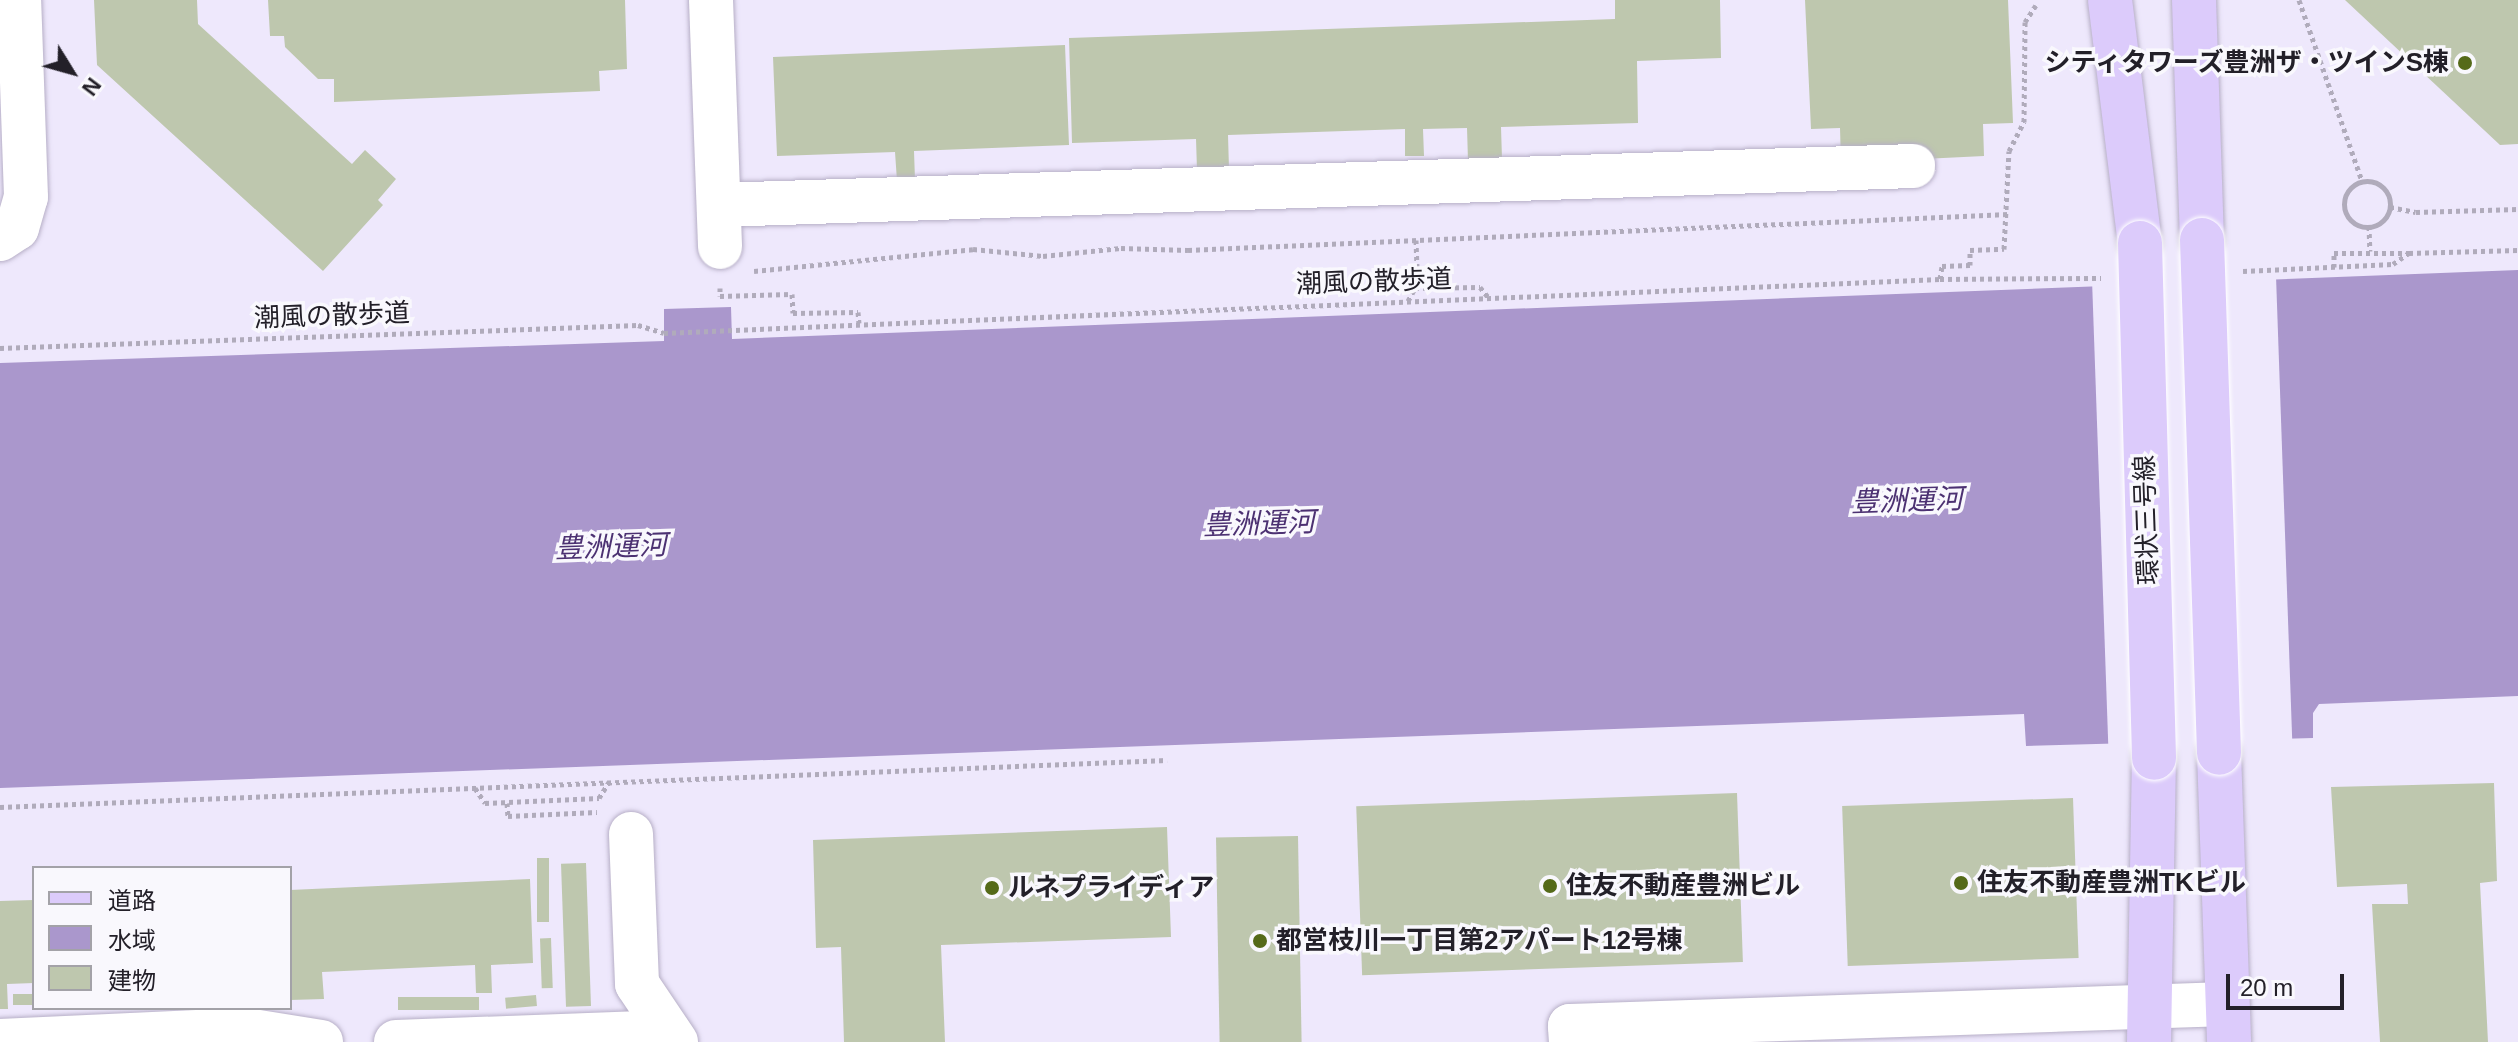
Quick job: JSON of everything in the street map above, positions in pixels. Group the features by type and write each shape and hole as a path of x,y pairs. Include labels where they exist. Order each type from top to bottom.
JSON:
{"main road":[{"name":"環状三号線","path":"2110,0 2140,243 2154,758 2148,1024"},
{"path":"2194,0 2228,1023"}],"street":[{"path":"0,239 17,228 26,197 19,0"},
{"path":"711,0 731,241 1913,166"},
{"path":"620,823 637,984 673,1037"},
{"path":"1571,1042 1570,1026 2228,1023"},
{"path":"0,1041 246,1030 321,1042"},
{"path":"396,1042 673,1037"}],"path":[{"path":"2299,0 2362,181"},
{"path":"1940,279 1942,266 1970,265 1970,250 2004,249 2009,151 2024,122 2025,22 2036,5"},
{"path":"2362,181 2382,186 2390,207 2385,219 2369,226 2350,220 2344,209 2345,196 2362,181"},
{"path":"2390,207 2416,212 2518,209"},
{"path":"731,241 973,249 1043,256 1121,248 1416,240 2008,214"},
{"path":"2369,226 2370,251"},
{"path":"1416,240 1417,271 1446,270 1447,288"},
{"path":"2334,267 2334,253 2518,250"},
{"path":"2309,268 2393,264 2409,253"},
{"name":"潮風の散歩道","path":"0,348 638,325 664,333 1940,279 2018,283"},
{"path":"1408,301 1415,288 1480,287 1489,298"},
{"path":"720,296 792,294 793,313 858,312 859,323"},
{"path":"0,807 1167,760"},
{"path":"475,788 485,803 507,803 599,798 609,782"},
{"path":"507,803 508,816 620,823"}],"water":[{"name":"豊洲運河","path":"2518,270 2518,696 2319,704 2313,713 2313,738 2026,746 2024,714 0,788 0,363 664,341 664,309 731,307 732,339"}],"pier":[{"path":"2276,276 2292,743 2108,749 2092,282"}],"building":[{"path":"94,0 197,0 198,24 352,164 365,150 396,179 378,200 383,205 323,271 97,65"},
{"path":"268,0 625,0 627,69 599,71 600,91 334,102 334,79 318,79 285,47 284,36 270,36"},
{"path":"1615,0 1720,0 1721,58 1637,61 1638,123 1501,127 1502,159 1468,161 1467,128 1423,129 1424,156 1405,156 1405,129 1228,135 1229,169 1197,170 1196,139 1072,143 1069,38 1615,19"},
{"path":"1805,0 2008,0 2013,123 1983,124 1984,156 1841,163 1840,128 1811,129"},
{"name":"シティタワーズ豊洲ザ・ツインS棟","path":"2345,0 2518,0 2518,144 2500,145"},
{"path":"1065,45 1069,145 914,151 915,180 897,181 895,152 777,156 773,57"},
{"path":"2494,783 2497,881 2480,883 2488,1042 2380,1042 2372,904 2408,904 2407,884 2337,887 2331,787"},
{"name":"住友不動産豊洲ビル","path":"1737,793 1743,962 1362,975 1356,806"},
{"name":"住友不動産豊洲TKビル","path":"2073,798 2079,958 1848,966 1842,806"},
{"name":"ルネプライディア","path":"1167,827 1171,937 941,945 945,1042 844,1042 841,947 816,948 813,840"},
{"name":"都営枝川一丁目第2アパート12号棟","path":"1298,836 1302,1042 1220,1042 1216,837"},
{"path":"537,858 549,858 549,922 537,922"},
{"path":"586,863 591,1006 566,1007 561,864"},
{"path":"530,879 533,963 491,965 492,993 476,993 475,965 322,972 324,999 292,1000 292,890"},
{"path":"32,900 32,983 7,984 8,1009 0,1009 0,901"},
{"path":"540,938 551,938 553,988 542,988"},
{"path":"13,994 32,994 32,1005 13,1005"},
{"path":"536,995 537,1006 506,1009 505,998"},
{"path":"398,997 479,997 479,1010 398,1010"}],"place":[{"name":"シティタワーズ豊洲ザ・ツインS棟","path":"2465,63"},
{"name":"住友不動産豊洲TKビル","path":"1961,883"},
{"name":"住友不動産豊洲ビル","path":"1550,886"},
{"name":"ルネプライディア","path":"992,888"},
{"name":"都営枝川一丁目第2アパート12号棟","path":"1260,941"}]}
